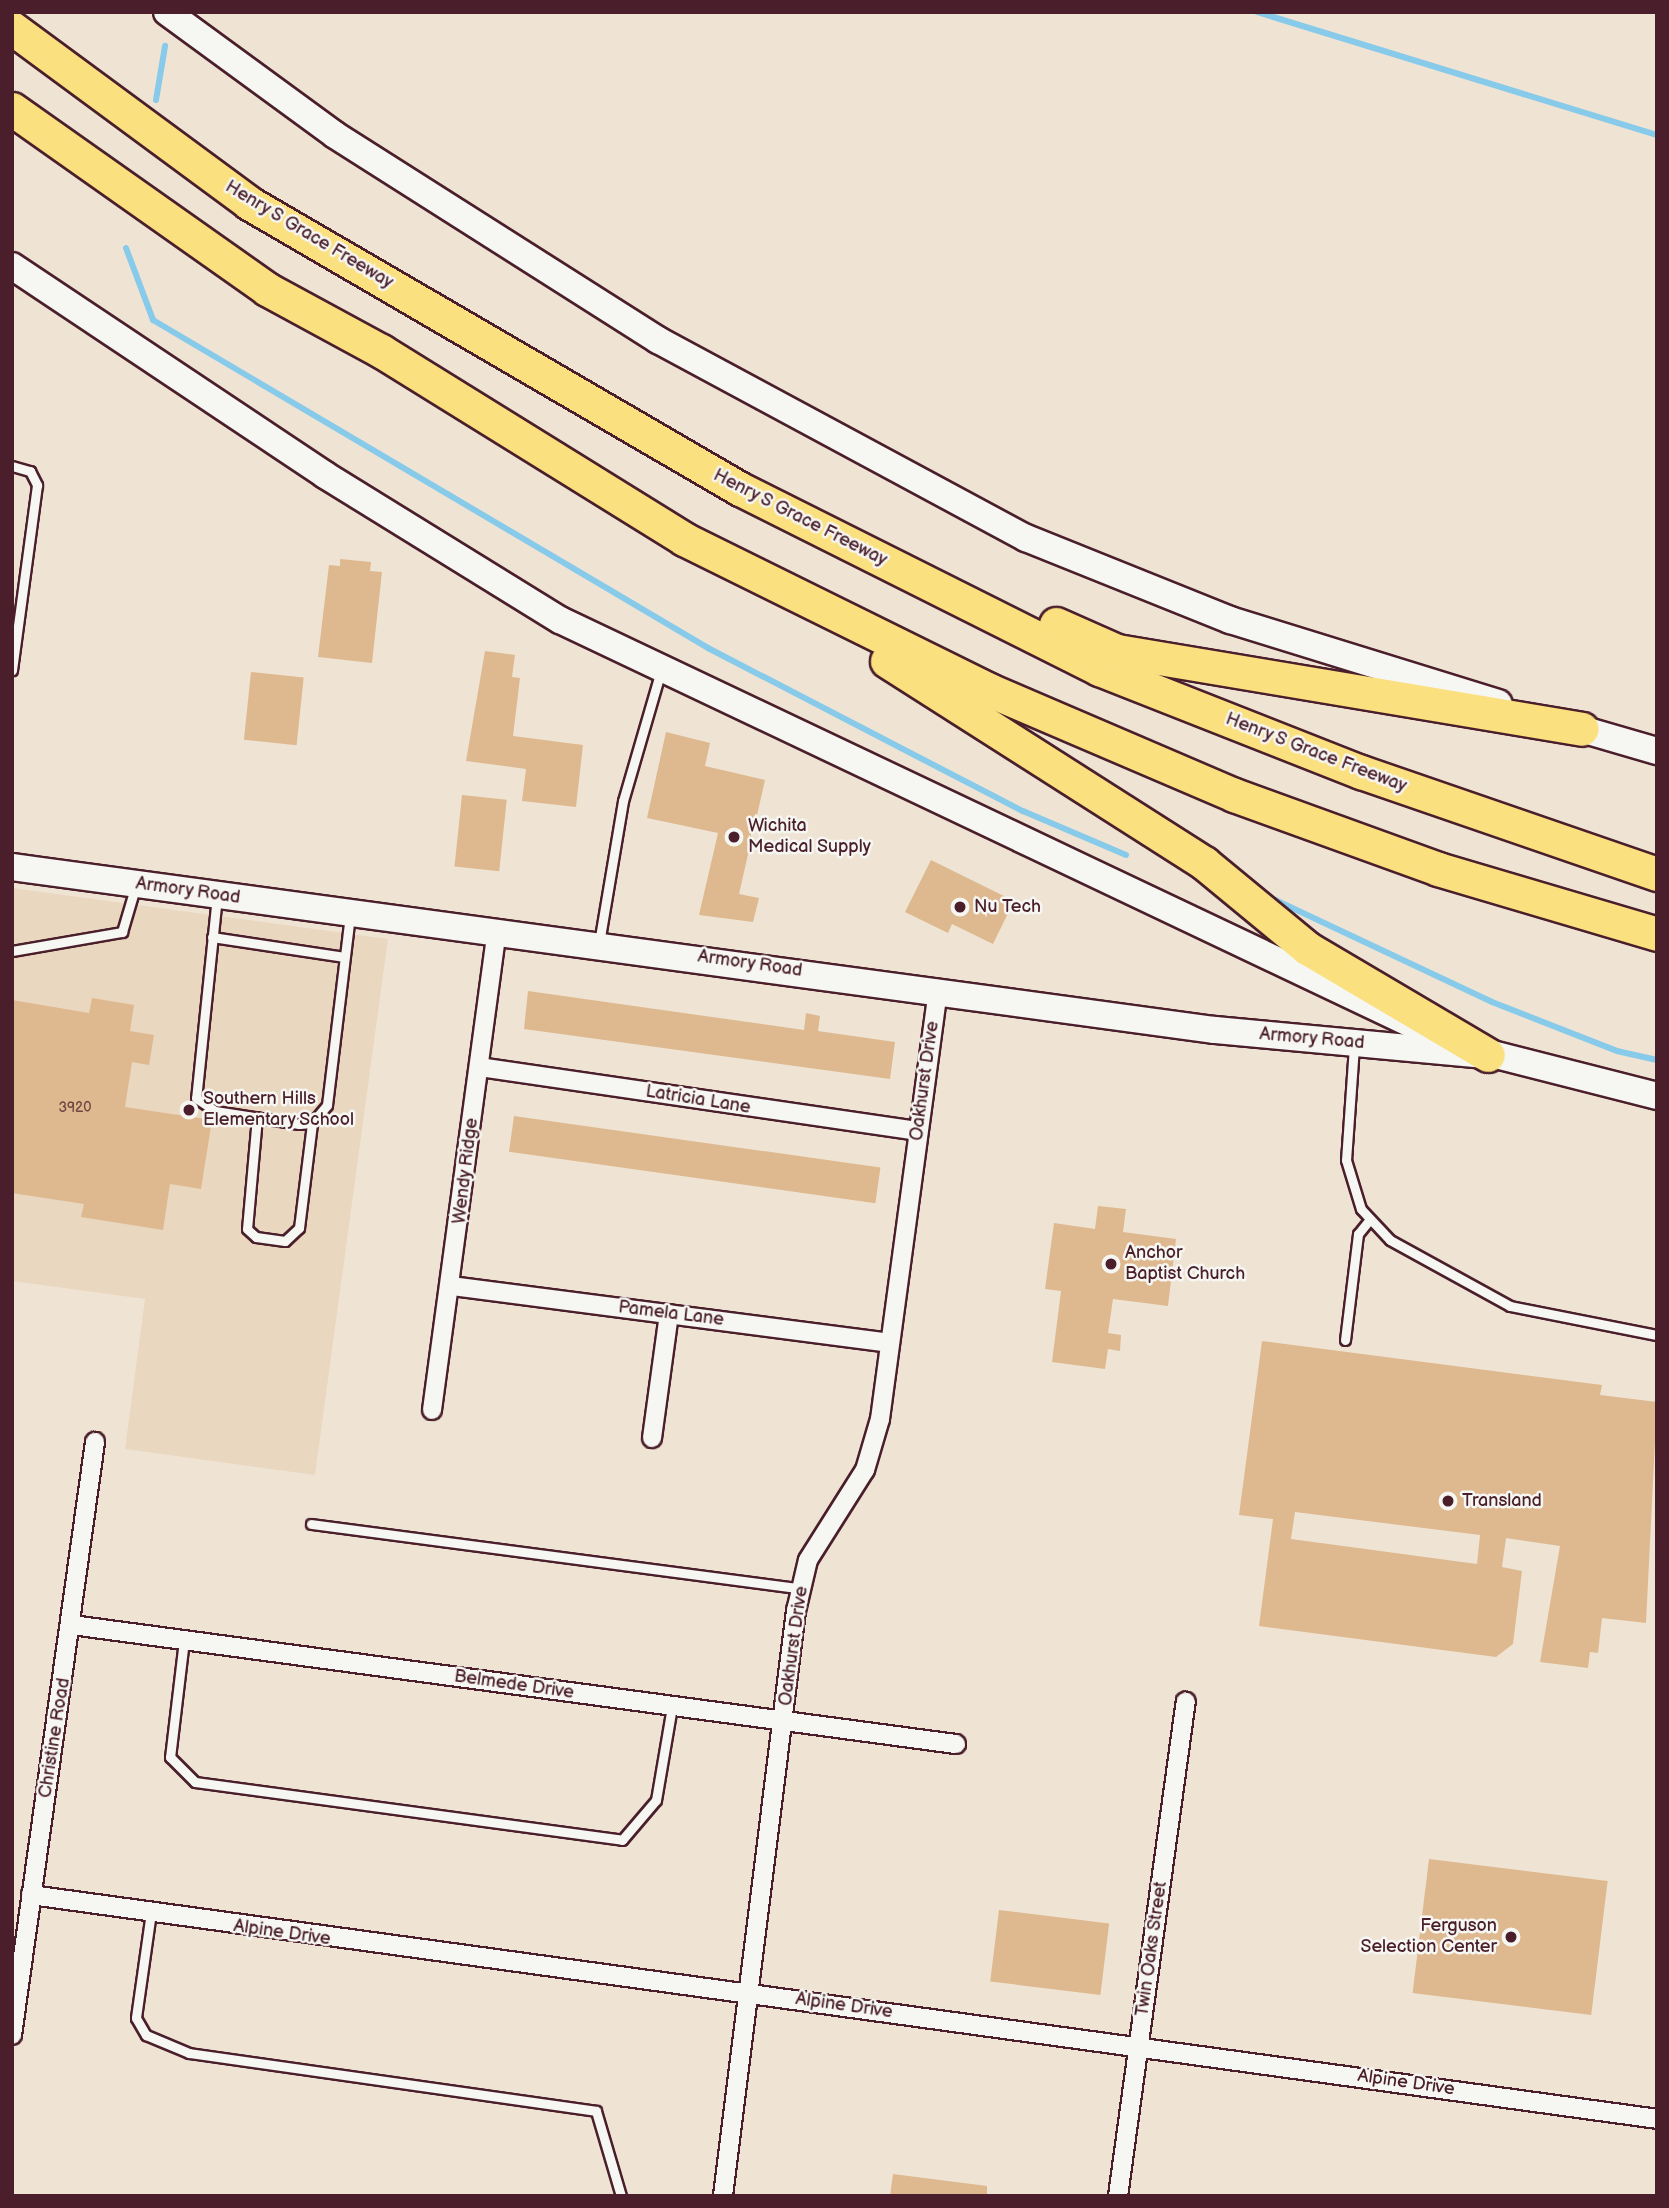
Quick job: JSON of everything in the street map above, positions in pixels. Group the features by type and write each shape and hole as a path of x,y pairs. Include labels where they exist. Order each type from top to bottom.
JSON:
{"highway":[{"path":"27,12 248,203"},
{"name":"Henry S Grace Freeway","path":"12,29 248,203 740,489 1099,669 1361,772 1657,874"},
{"path":"12,109 267,289"},
{"path":"12,132 267,289 381,351 1089,787 1204,863 1307,948 1488,1055"},
{"path":"740,489 1117,651 1581,729"},
{"path":"684,538 989,690 1234,795 1438,869 1657,934"}],"street":[{"path":"167,12 335,135 658,340 1026,538 1230,620 1657,751"},
{"path":"12,266 325,475 560,620 1378,1013 1488,1055 1657,1096"},
{"name":"Armory Road","path":"12,867 938,989 1214,1030 1488,1055"},
{"name":"Wendy Ridge","path":"432,1410 452,1286 497,931"},
{"name":"Oakhurst Drive","path":"723,2196 800,1588 808,1560 873,1449 938,989"},
{"name":"Latricia Lane","path":"479,1067 918,1131"},
{"name":"Pamela Lane","path":"452,1286 889,1343"},
{"path":"652,1438 669,1314"},
{"name":"Christine Road","path":"12,2035 72,1625 95,1441"},
{"name":"Belmede Drive","path":"72,1625 956,1744"},
{"name":"Twin Oaks Street","path":"1118,2196 1186,1702"},
{"name":"Alpine Drive","path":"31,1895 1138,2045 1657,2119"}],"lane":[{"path":"12,466 30,471 37,485 12,670"},
{"path":"599,944 624,800 661,668"},
{"path":"12,951 122,932 136,884"},
{"path":"217,895 196,1098 215,1111 312,1123"},
{"path":"257,1118 247,1229 285,1241 299,1228 312,1123 327,1105 351,913"},
{"path":"212,937 345,957"},
{"path":"1354,1042 1346,1160 1360,1209 1390,1240 1510,1306 1657,1335"},
{"path":"1345,1339 1358,1234 1370,1219"},
{"path":"311,1524 800,1588"},
{"path":"184,1640 170,1757 195,1782 622,1840 656,1800 673,1706"},
{"path":"151,1912 136,2018 146,2035 189,2053 596,2111 621,2196"}],"shaded area":[{"name":"Southern Hills Elementary School","path":"12,888 388,939 315,1475 125,1449 145,1299 12,1281"}],"building":[{"path":"340,559 371,562 370,571 382,572 372,663 318,657 329,565 340,566"},
{"path":"485,651 515,655 512,677 520,678 513,736 583,745 576,807 522,801 526,769 466,761"},
{"path":"251,672 304,678 297,745 244,740"},
{"path":"666,732 710,743 705,766 765,780 739,894 759,898 753,922 699,915 718,833 647,818"},
{"path":"462,795 507,800 499,871 454,867"},
{"name":"Nu Tech","path":"931,860 1014,901 993,944 952,924 948,933 905,912"},
{"path":"528,991 804,1030 806,1013 820,1016 818,1031 895,1042 890,1079 524,1029"},
{"path":"92,998 134,1005 130,1031 154,1035 149,1065 132,1062 125,1107 212,1120 201,1189 170,1184 163,1230 81,1217 84,1204 12,1193 12,1000 89,1013"},
{"path":"514,1116 880,1167 875,1203 509,1152"},
{"name":"Anchor Baptist Church","path":"1098,1206 1126,1209 1123,1232 1176,1239 1168,1306 1113,1299 1108,1333 1121,1335 1120,1351 1108,1349 1105,1369 1052,1362 1061,1291 1045,1289 1054,1223 1095,1229"},
{"name":"Transland","path":"1262,1341 1602,1385 1600,1395 1657,1402 1646,1623 1602,1618 1598,1653 1590,1652 1588,1668 1540,1662 1560,1546 1506,1538 1502,1567 1522,1571 1513,1644 1496,1657 1259,1626 1273,1519 1239,1515","holes":["1295,1512 1480,1535 1477,1564 1291,1539"]},
{"name":"Ferguson Selection Center","path":"1429,1859 1608,1881 1591,2015 1413,1993"},
{"path":"999,1910 1109,1924 1100,1995 990,1981"},
{"path":"893,2174 987,2186 987,2196 890,2196"}],"waterway":[{"path":"1257,12 1657,135"},
{"path":"156,100 165,46"},
{"path":"126,248 153,320 708,648 1023,811 1126,855"},
{"path":"1269,897 1492,1002 1617,1051 1657,1060"}],"place":[{"name":"Wichita Medical Supply","path":"734,837"},
{"name":"Nu Tech","path":"960,907"},
{"name":"Southern Hills Elementary School","path":"189,1110"},
{"name":"Anchor Baptist Church","path":"1111,1264"},
{"name":"Transland","path":"1448,1501"},
{"name":"Ferguson Selection Center","path":"1511,1937"}]}
